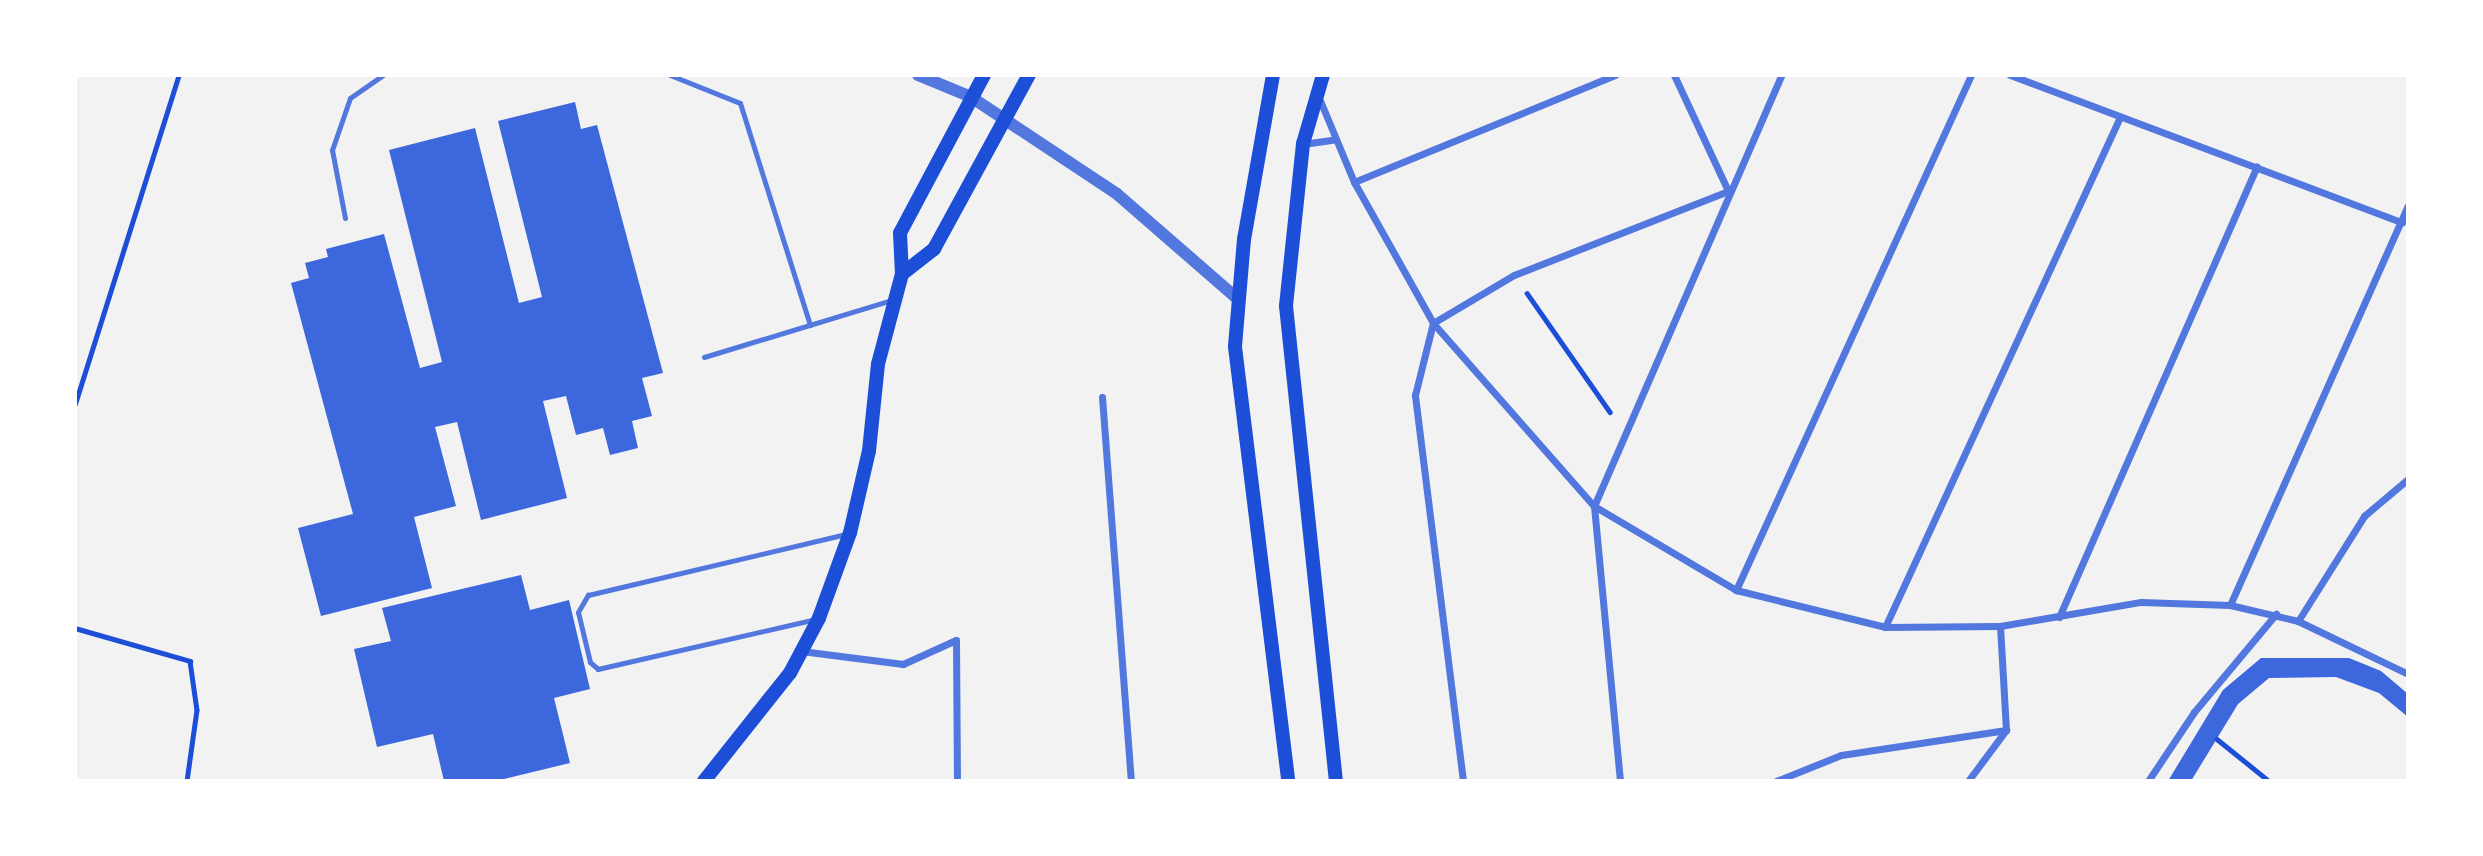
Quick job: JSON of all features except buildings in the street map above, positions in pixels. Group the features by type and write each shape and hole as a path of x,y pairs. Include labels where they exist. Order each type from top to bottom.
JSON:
{"main road":[{"path":"704,781 801,651 819,618 850,533 869,451 878,364 898,298 902,274 900,233 936,157 984,75"},
{"path":"902,274 934,250 973,183 1029,75"},
{"path":"1273,75 1238,299 1236,347 1288,781"},
{"path":"1323,75 1303,144 1288,243 1287,348 1336,781"}],"street":[{"path":"918,75 971,97 1117,194 1238,299"},
{"path":"1354,182 1615,75"},
{"path":"1674,75 1728,191"},
{"path":"1620,781 1594,506 1623,430 1781,75"},
{"path":"1736,590 1971,75"},
{"path":"2010,75 2402,222"},
{"path":"1317,91 1333,140 1433,323 1594,506 1736,590 1885,628 2000,626 2141,602 2230,605 2298,621 2408,674"},
{"path":"1885,628 2120,117"},
{"path":"1303,144 1333,140"},
{"path":"2059,617 2256,167"},
{"path":"1463,781 1415,395 1433,323 1514,275 1728,191"},
{"path":"2230,605 2408,206"},
{"path":"1102,397 1132,781"},
{"path":"2298,621 2364,516 2408,478"},
{"path":"2148,781 2194,712 2276,614"},
{"path":"1968,781 2006,730 2000,626"},
{"path":"801,651 903,664 956,640 957,781"},
{"path":"1776,781 1841,755 2006,730"}],"lane":[{"path":"345,218 332,149 350,97 383,75"},
{"path":"670,75 740,103 810,325"},
{"path":"704,357 898,298"},
{"path":"819,618 598,668 590,662 578,612 588,595 850,533"}],"path":[{"path":"75,404 179,75"},
{"path":"1514,275 1623,430"},
{"path":"75,628 190,661 197,710 187,781"},
{"path":"2217,739 2269,781"}]}
